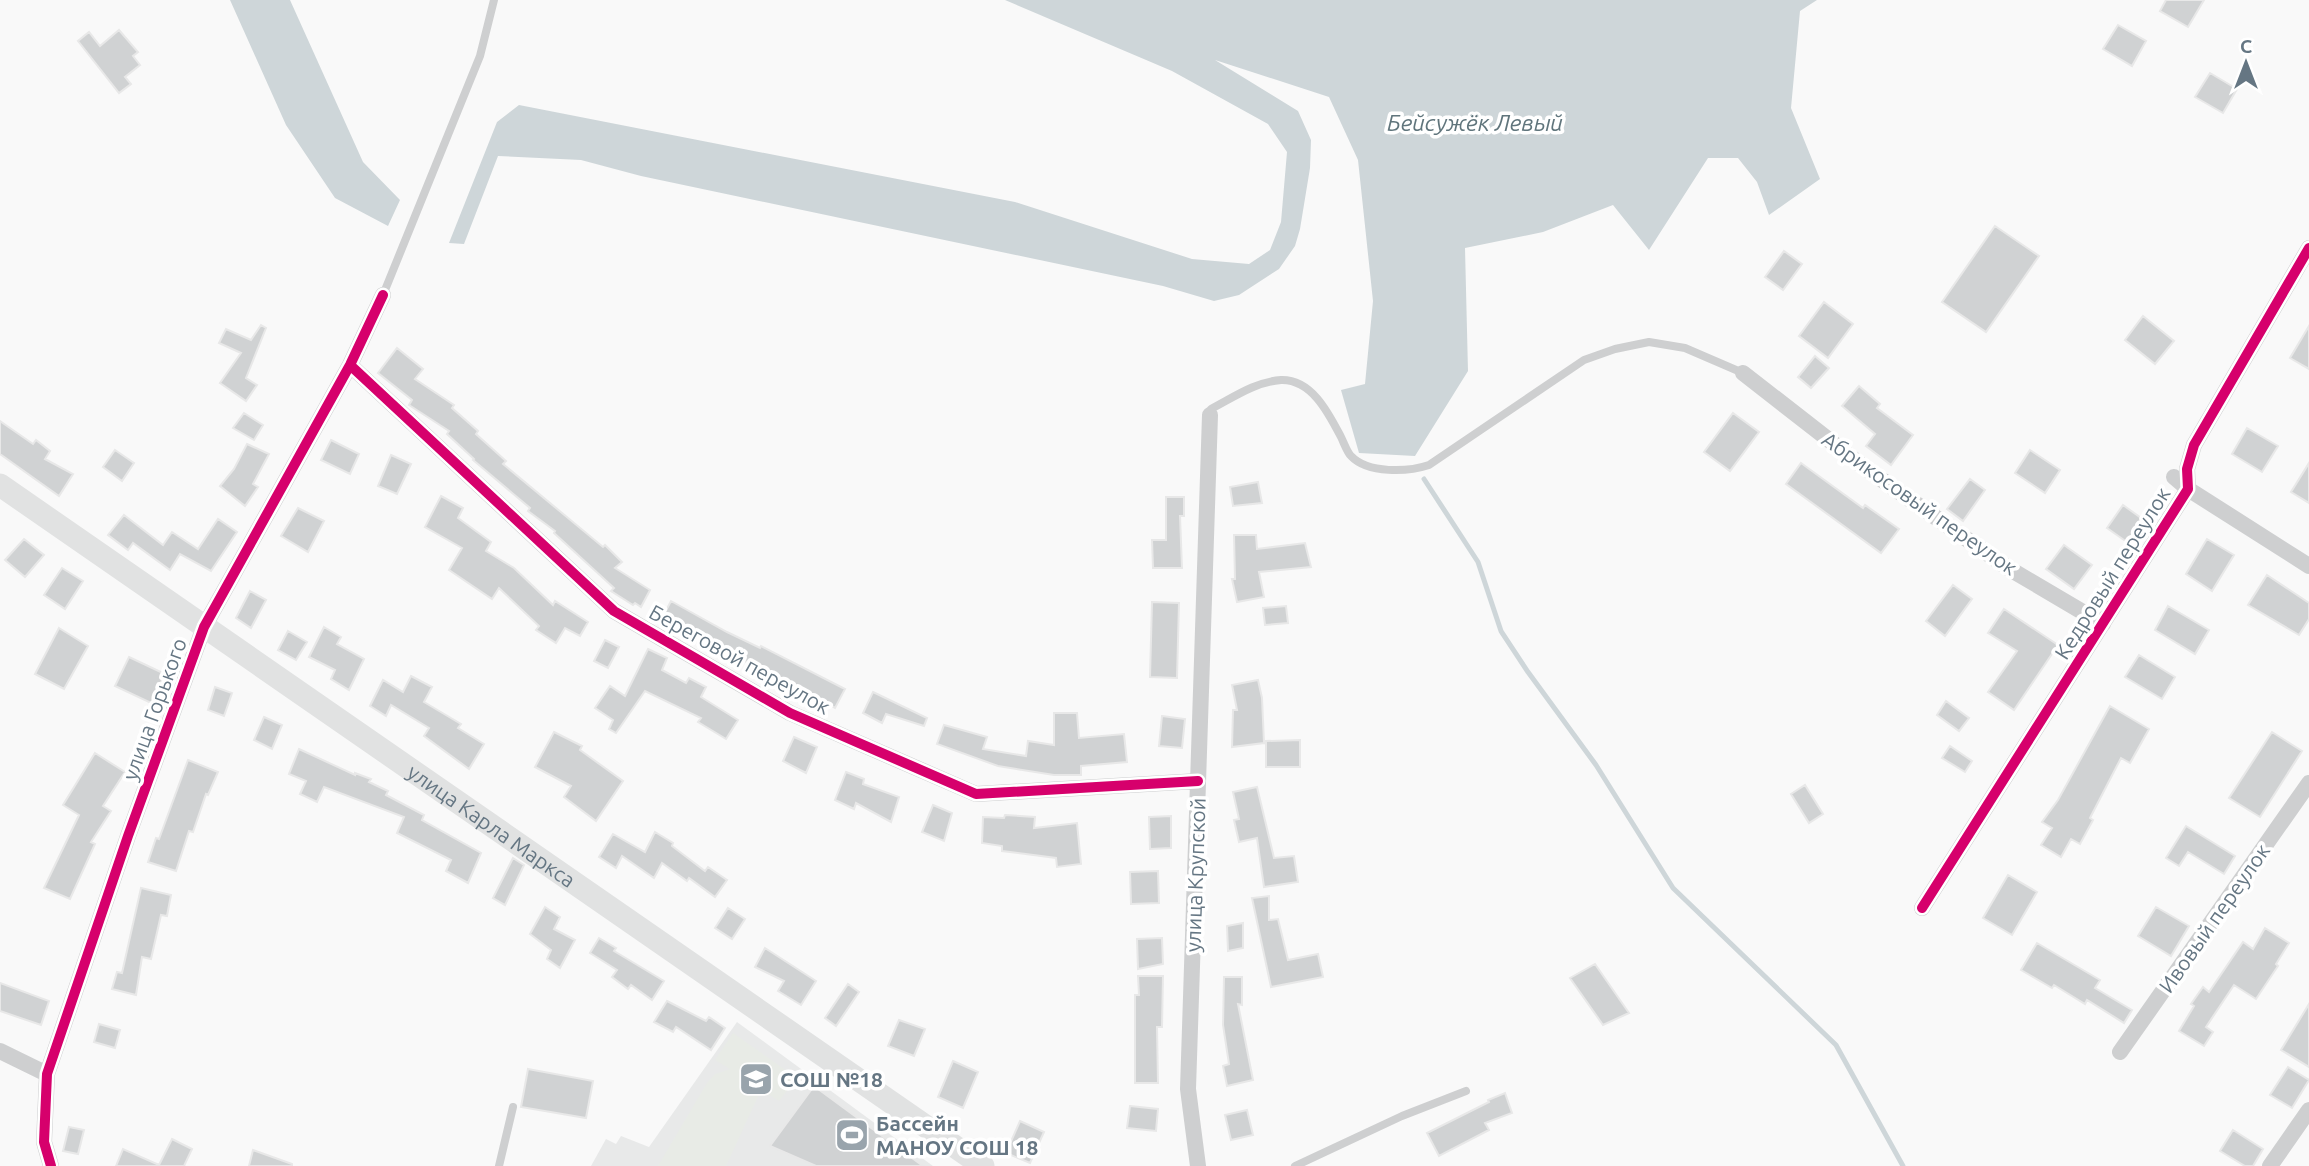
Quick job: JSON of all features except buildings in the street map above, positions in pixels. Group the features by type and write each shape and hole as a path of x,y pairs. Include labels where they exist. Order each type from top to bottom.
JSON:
{"main road":[{"name":"улица Карла Маркса","path":"0,485 983,1166"}],"street":[{"name":"Кедровый переулок","path":"1922,908 2188,489 2187,469 2194,445 2309,248"},
{"name":"улица Горького","path":"51,1166 44,1142 47,1074 128,836 204,628 350,365 383,295"},
{"name":"Береговой переулок","path":"350,365 614,611 790,713 976,794 1198,781"},
{"name":"Абрикосовый переулок","path":"1743,373 1865,468 2008,568 2103,624"},
{"name":"улица Крупской","path":"1198,1166 1188,1089 1210,415"},
{"path":"2174,477 2188,489 2309,566"},
{"name":"Ивовый переулок","path":"2120,1052 2309,783"},
{"path":"0,1051 47,1074"},
{"path":"2270,1166 2309,1110"}],"lane":[{"path":"383,295 480,56 494,0"},
{"path":"1210,415 1211,409 1257,384 1284,380 1308,388 1330,416 1351,457 1368,466 1412,471 1429,465 1584,360 1615,349 1649,342 1685,348 1743,373"},
{"path":"1295,1166 1402,1116 1466,1090"},
{"path":"499,1166 513,1107"}],"shaded area":[{"name":"СОШ №18","path":"737,1022 933,1166 591,1166 606,1139 616,1144 621,1136 649,1147"},
{"path":"733,1033 797,1078 779,1101 761,1090 726,1166 658,1166 707,1083 715,1074 730,1069 715,1060"}],"water":[{"path":"230,0 290,0 363,162 400,200 388,226 335,198 286,125"},
{"name":"Бейсужёк Левый","path":"1005,0 1817,0 1800,11 1791,108 1820,179 1769,215 1757,182 1738,158 1708,158 1649,250 1613,205 1543,232 1465,248 1468,371 1415,456 1359,453 1341,390 1365,384 1373,301 1358,160 1329,97 1215,60 1298,111 1311,140 1310,168 1295,246 1279,269 1239,295 1214,301 1163,286 641,176 581,160 498,156 464,244 449,243 497,122 519,105 1015,202 1192,259 1249,264 1270,250 1281,222 1287,152 1268,124 1172,71"}],"waterway":[{"path":"1424,479 1478,562 1501,631 1596,765 1673,888 1836,1045 1903,1166"}],"cycle path":[{"path":"1922,908 2188,489 2187,469 2194,445 2309,248"},
{"path":"51,1166 44,1142 47,1074 128,836 204,627 350,365 383,295"},
{"path":"350,365 614,611 790,713 976,794 1198,781"}],"place":[{"name":"СОШ №18","path":"756,1079"},
{"name":"Бассейн МАНОУ СОШ 18","path":"852,1135"}]}
